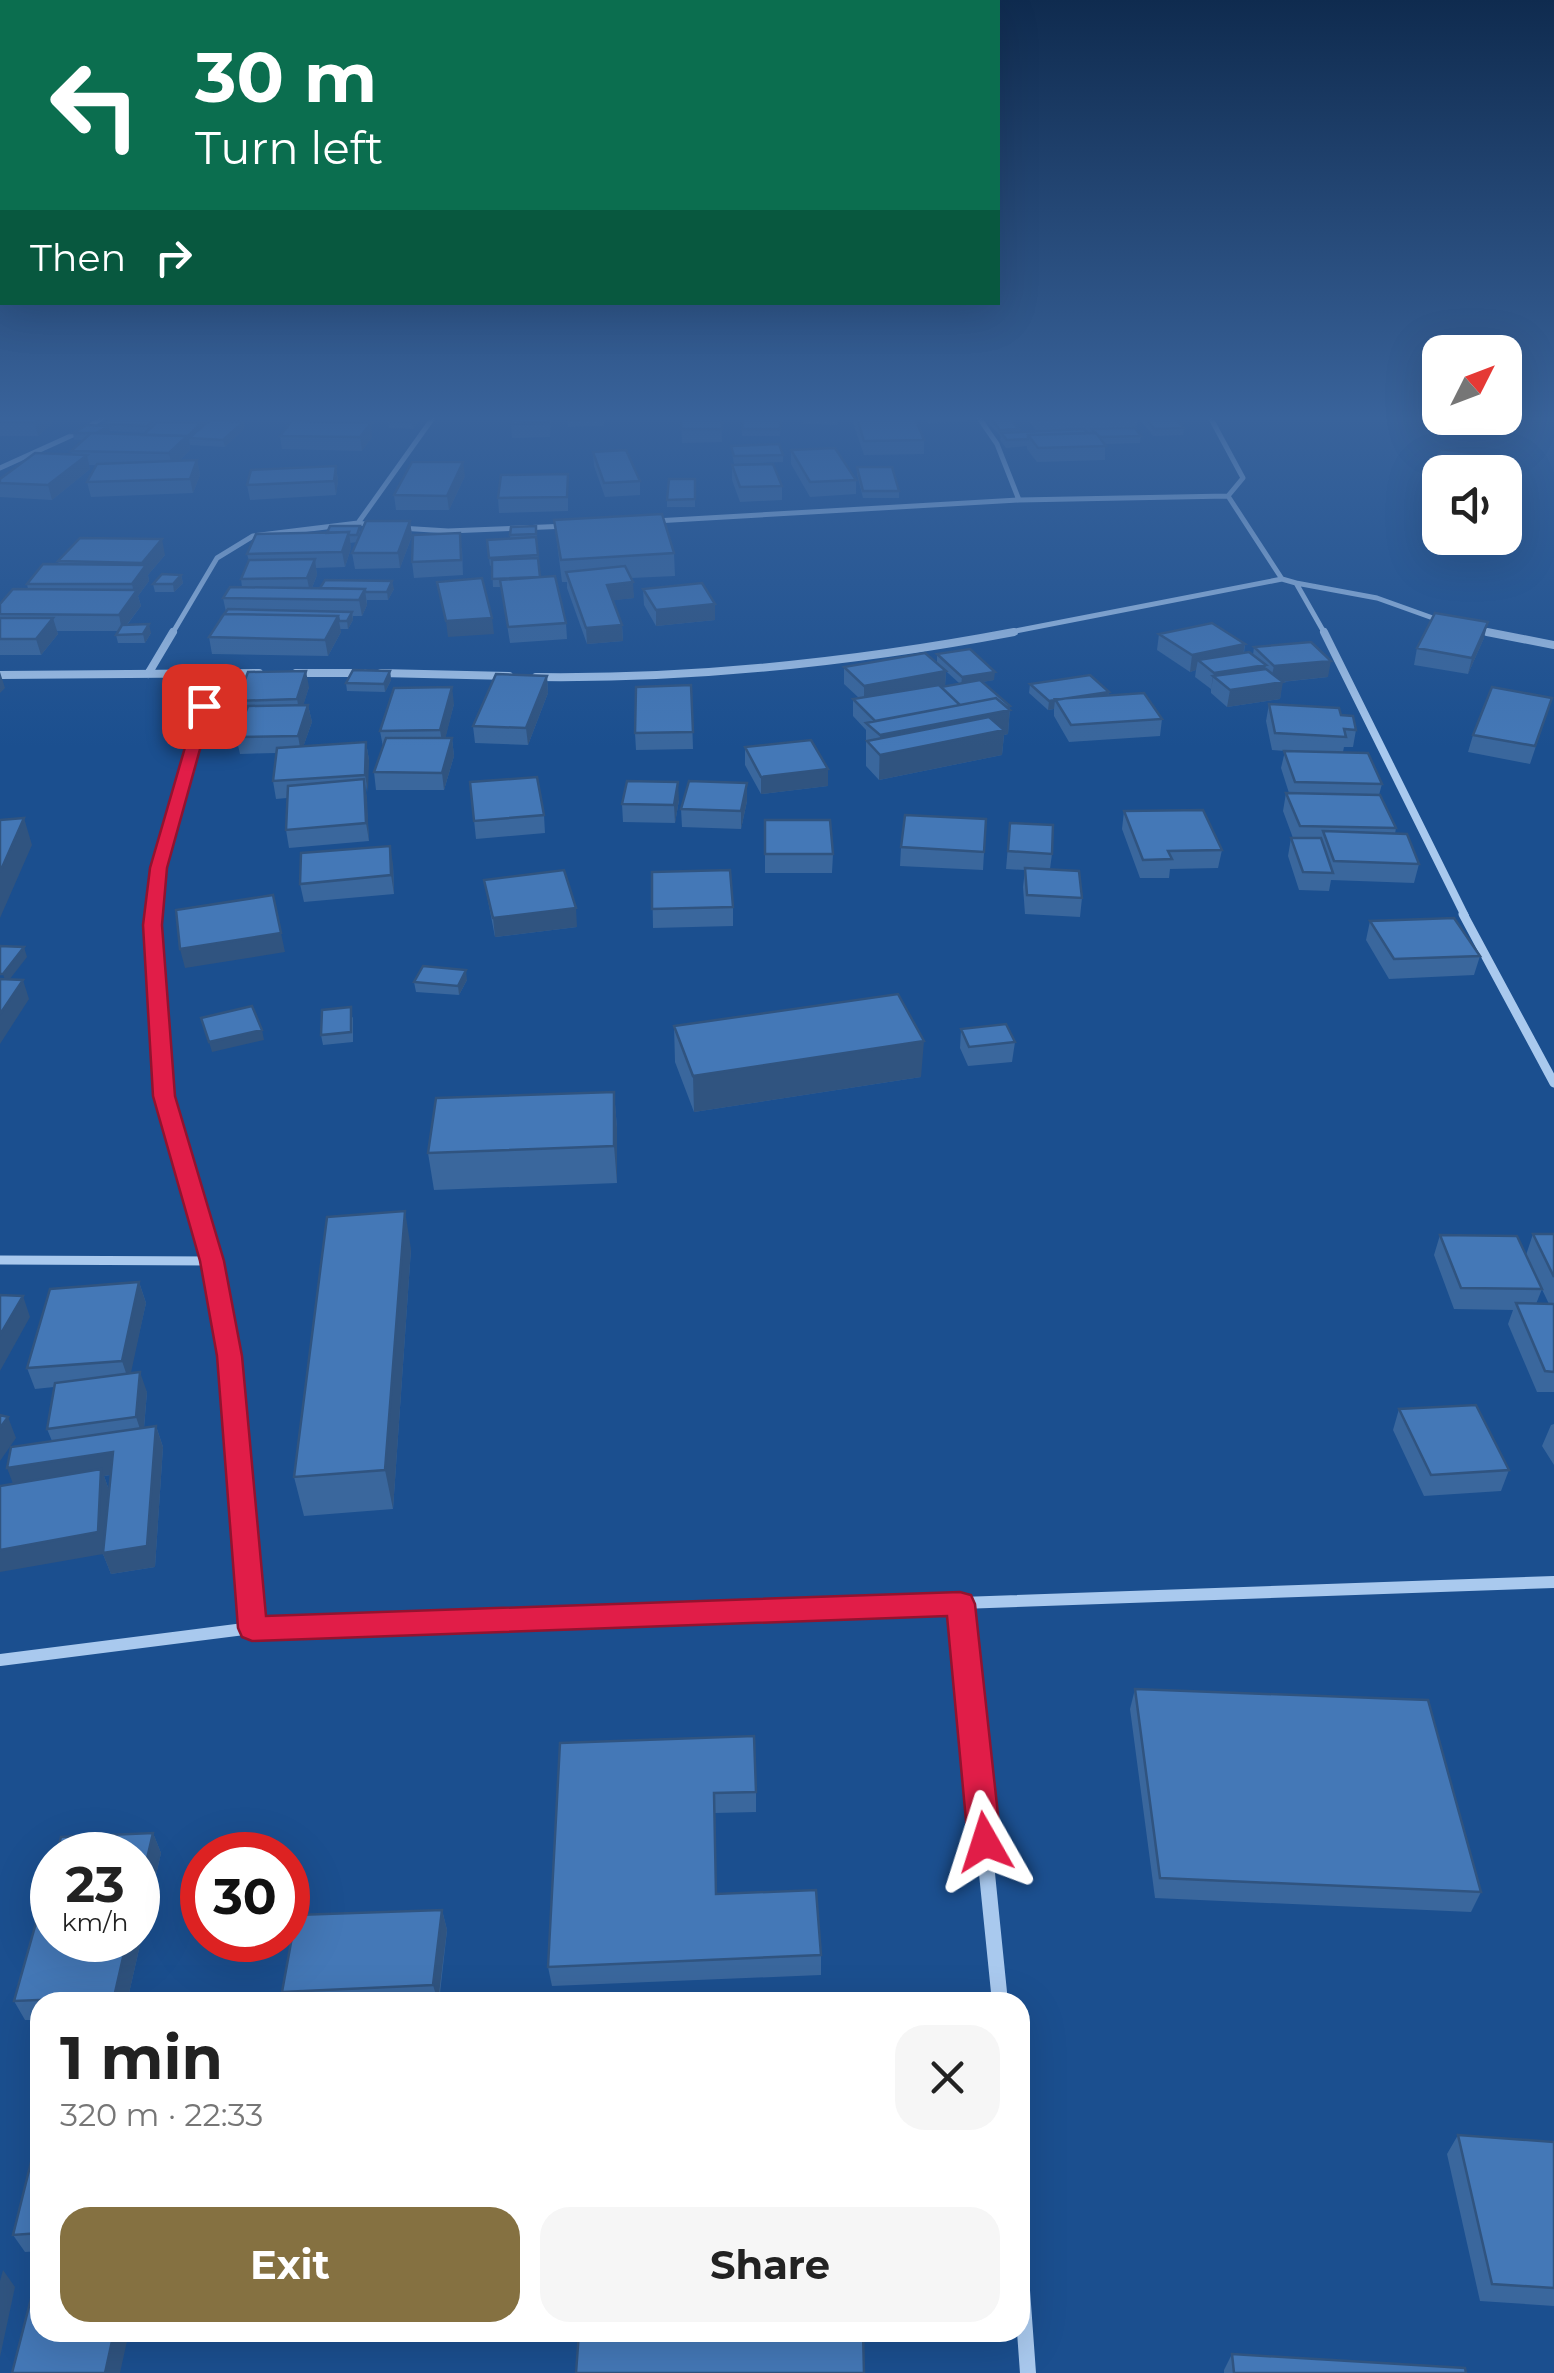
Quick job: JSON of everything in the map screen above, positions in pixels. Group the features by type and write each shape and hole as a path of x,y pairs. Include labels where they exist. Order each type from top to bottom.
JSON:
{"street":[{"path":"148,674 218,558 253,536 336,526"},
{"path":"389,526 448,531 570,526"},
{"path":"1247,526 1282,580"},
{"path":"533,677 708,675 798,667 1282,580 1377,598 1424,618 1456,625"},
{"path":"1296,583 1336,654 1467,921 1554,1083"},
{"path":"1471,628 1554,645"},
{"path":"289,673 442,672 514,676"},
{"path":"0,675 270,673"},
{"path":"212,674 158,868 152,925 164,1096 212,1261 230,1356 252,1628"},
{"path":"0,1260 212,1261"},
{"path":"0,1660 252,1628 1554,1582"},
{"path":"960,1604 999,1992"},
{"path":"1026,2342 1028,2373"}],"building":[{"path":"330,526 360,526 357,535 348,535 349,532 327,533"},
{"path":"364,526 408,526 398,553 352,553"},
{"path":"536,526 536,534 510,535 511,527"},
{"path":"555,526 666,526 674,553 561,560"},
{"path":"349,532 342,552 247,554 256,534"},
{"path":"460,533 461,560 412,562 413,535"},
{"path":"536,537 538,555 489,558 487,540"},
{"path":"80,538 162,539 142,563 58,561"},
{"path":"538,558 540,577 492,579 492,560"},
{"path":"315,559 307,578 241,579 249,560"},
{"path":"43,564 146,565 132,584 27,584"},
{"path":"625,566 633,582 607,585 622,625 586,628 566,572"},
{"path":"162,574 181,575 173,584 153,584"},
{"path":"555,576 566,623 508,627 500,580"},
{"path":"482,578 492,618 446,621 437,582"},
{"path":"325,580 392,581 387,592 365,592 320,588"},
{"path":"702,583 715,604 656,610 643,589"},
{"path":"230,587 365,589 359,600 223,598"},
{"path":"13,589 137,590 119,615 0,614 0,604"},
{"path":"228,609 352,612 347,621 339,621 338,616 224,614"},
{"path":"1435,613 1488,622 1472,658 1417,648"},
{"path":"224,614 338,616 325,640 209,637"},
{"path":"0,618 53,618 36,639 0,639"},
{"path":"1212,623 1245,644 1192,655 1159,634"},
{"path":"149,624 143,634 116,635 122,625"},
{"path":"1311,642 1331,661 1274,666 1254,647"},
{"path":"970,649 995,672 962,677 937,654"},
{"path":"1249,652 1266,665 1214,673 1198,660"},
{"path":"925,653 946,671 864,686 844,667"},
{"path":"1266,669 1283,682 1230,690 1213,676"},
{"path":"353,670 390,671 384,684 346,683"},
{"path":"306,671 297,699 237,701 248,672"},
{"path":"496,674 547,676 526,728 473,726"},
{"path":"1090,675 1109,692 1049,701 1030,684"},
{"path":"980,680 1010,706 996,698 960,705 941,687"},
{"path":"691,685 693,732 635,733 636,687"},
{"path":"939,685 960,705 875,721 853,699"},
{"path":"452,687 440,730 380,731 394,688"},
{"path":"1492,687 1552,698 1535,746 1473,735"},
{"path":"1144,693 1162,719 1071,725 1055,699"},
{"path":"996,698 1010,710 880,735 866,723"},
{"path":"1269,704 1339,708 1341,715 1353,716 1356,730 1344,729 1346,737 1275,733"},
{"path":"308,705 298,736 236,737 248,706"},
{"path":"989,717 1004,730 880,755 867,741"},
{"path":"386,738 452,738 442,773 374,772"},
{"path":"811,740 828,769 761,777 745,747"},
{"path":"366,742 365,775 273,781 277,748"},
{"path":"1284,751 1368,753 1382,784 1295,782"},
{"path":"537,777 544,815 474,821 470,782"},
{"path":"364,779 366,823 286,830 288,786"},
{"path":"627,781 678,782 674,805 622,804"},
{"path":"689,781 747,783 741,811 681,809"},
{"path":"1286,793 1380,795 1396,828 1300,826"},
{"path":"1203,810 1222,850 1168,851 1172,859 1143,860 1124,811"},
{"path":"905,815 986,819 984,852 901,847"},
{"path":"24,818 0,872 0,820"},
{"path":"765,820 830,820 833,854 765,854"},
{"path":"1010,823 1053,825 1052,854 1008,851"},
{"path":"1323,831 1407,834 1419,864 1334,861"},
{"path":"1291,838 1321,838 1333,873 1303,872"},
{"path":"390,846 391,875 300,884 301,853"},
{"path":"1025,868 1079,871 1082,898 1027,895"},
{"path":"564,870 576,908 493,918 484,880"},
{"path":"730,870 733,907 652,909 652,872"},
{"path":"273,895 281,933 180,949 176,910"},
{"path":"1454,918 1480,956 1394,959 1370,921"},
{"path":"0,946 24,947 3,974 0,974"},
{"path":"423,966 466,970 458,986 414,982"},
{"path":"0,979 23,980 0,1014"},
{"path":"898,994 924,1041 693,1076 674,1026"},
{"path":"252,1006 262,1030 209,1042 201,1018"},
{"path":"351,1007 351,1032 321,1035 322,1010"},
{"path":"1006,1024 1015,1042 969,1047 961,1029"},
{"path":"614,1092 614,1146 428,1153 436,1098"},
{"path":"405,1211 385,1470 294,1477 327,1217"},
{"path":"1533,1234 1554,1234 1554,1277"},
{"path":"1440,1235 1517,1236 1542,1289 1461,1288"},
{"path":"139,1282 122,1361 27,1368 50,1289"},
{"path":"0,1295 23,1296 0,1335"},
{"path":"1516,1303 1554,1304 1554,1372 1545,1371"},
{"path":"140,1372 136,1417 47,1429 55,1383"},
{"path":"1476,1405 1509,1470 1431,1475 1399,1409"},
{"path":"156,1426 147,1546 103,1553 113,1452 7,1468 11,1447"},
{"path":"101,1469 98,1532 0,1550 0,1486"},
{"path":"1135,1689 1428,1700 1481,1892 1160,1878"},
{"path":"754,1736 756,1792 714,1793 716,1894 816,1890 821,1955 548,1967 560,1743"},
{"path":"442,1910 433,1985 282,1992 287,1962 310,1962 310,1915"},
{"path":"30,1944 30,1962 122,1962 115,1992 30,1992 30,2000 14,2001"},
{"path":"1458,2135 1554,2142 1554,2288 1492,2284"},
{"path":"30,2166 30,2234 13,2235"},
{"path":"30,2303 30,2342 112,2342 105,2373 12,2373"},
{"path":"578,2342 863,2342 864,2373 576,2373"},
{"path":"1232,2354 1465,2368 1466,2373 1234,2373"}],"route":[{"path":"204,706 180,802 158,868 152,925 164,1096 212,1261 230,1356 252,1628 960,1604 985,1842"}]}
